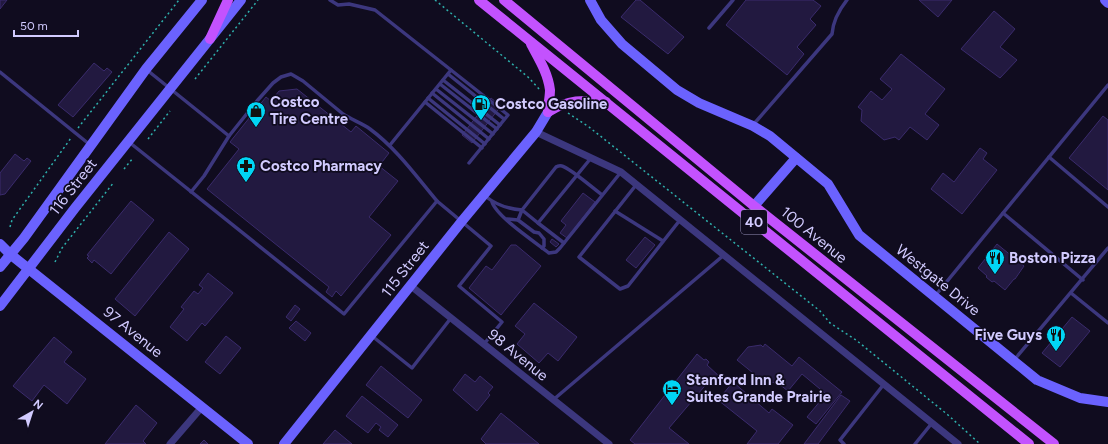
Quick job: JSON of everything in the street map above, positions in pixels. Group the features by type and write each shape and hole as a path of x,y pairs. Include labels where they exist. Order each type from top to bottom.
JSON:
{"main road":[{"path":"210,39 228,0"},
{"name":"100 Avenue","path":"479,0 1029,444"},
{"name":"100 Avenue","path":"504,0 754,206 1054,444"},
{"path":"527,38 543,66 548,79 550,91 548,112"},
{"path":"548,112 559,105 575,101 606,102"}],"street":[{"name":"116 Street","path":"0,267 24,238 90,145 146,70 202,0"},
{"name":"116 Street","path":"0,306 75,208 241,0"},
{"name":"Westgate Drive","path":"590,0 601,20 622,44 677,90 699,103 753,126 770,136 828,184 859,235 1037,380 1080,398 1108,402"},
{"path":"1105,0 1108,3"},
{"name":"115 Street","path":"284,444 462,221 488,199 536,132 548,112"},
{"path":"536,132 621,172 958,444"},
{"path":"754,206 796,158"},
{"name":"97 Avenue","path":"0,244 10,254 248,444"},
{"name":"98 Avenue","path":"411,286 609,444"},
{"path":"170,444 202,407"}],"lane":[{"path":"330,0 338,5 349,4 375,10 508,115 469,163"},
{"path":"709,28 733,0"},
{"path":"753,126 832,34 832,26 839,9 847,0"},
{"path":"146,70 229,136"},
{"path":"390,145 451,70"},
{"path":"0,72 90,145"},
{"path":"191,192 204,176 229,136 273,83 281,77 291,74 303,81 343,114 359,122 390,145 438,201 492,246 459,286 502,322 484,344"},
{"path":"448,74 504,120"},
{"path":"443,80 500,125"},
{"path":"440,84 497,129"},
{"path":"934,297 1108,85"},
{"path":"436,89 493,134"},
{"path":"432,93 489,139"},
{"path":"428,98 485,144"},
{"path":"425,102 482,148"},
{"path":"128,141 344,314 438,201"},
{"path":"538,223 591,157"},
{"path":"1049,157 1108,207"},
{"path":"518,220 522,210 556,167 562,166 602,195"},
{"path":"488,199 506,219 542,248 552,254 556,252 564,243 621,172"},
{"path":"636,185 579,257 620,289 628,286 680,220"},
{"path":"488,199 508,208 522,210 564,243"},
{"path":"616,211 663,241"},
{"path":"1003,213 1082,280"},
{"path":"506,219 518,220 534,232 539,233 544,239 542,248"},
{"path":"1014,361 1108,248"},
{"path":"553,400 724,255"},
{"path":"1071,293 1108,323"},
{"path":"371,336 412,368 451,318"},
{"path":"844,444 840,440 884,384"},
{"path":"915,444 932,423"}],"path":[{"path":"10,227 12,220 75,132 180,0"},
{"path":"195,79 258,0"},
{"path":"435,0 522,72 543,92"},
{"path":"148,139 170,111"},
{"path":"568,113 589,127 687,204 820,311 830,323 856,340 942,410 980,444"},
{"path":"124,169 133,158"},
{"path":"55,262 62,248 114,182"}],"building":[{"path":"0,0 7,0 0,9"},
{"path":"636,0 640,0 684,37 668,54 621,17"},
{"path":"746,0 813,0 821,6 810,19 816,25 797,47 804,54 787,75 726,25"},
{"path":"919,0 952,0 938,17"},
{"path":"994,11 1015,29 1000,47 1017,60 1000,78 961,49"},
{"path":"901,54 945,89 925,114 939,125 927,140 910,127 899,140 895,137 884,140 861,121 862,110 858,107 871,91 882,100 892,89 880,79"},
{"path":"94,63 104,71 107,68 112,72 73,117 58,105"},
{"path":"297,89 351,132 356,126 389,153 379,166 398,181 369,217 391,235 341,296 336,291 332,297 326,292 329,287 207,189 239,149 230,142 266,97 271,101 279,91"},
{"name":"Costco Gasoline","path":"491,98 501,106 472,143 462,135"},
{"path":"1103,116 1108,120 1108,190 1069,158"},
{"path":"980,148 987,153 983,159 997,170 962,214 931,189 943,173 954,182"},
{"path":"15,154 24,161 27,158 31,161 5,194 0,195 0,173"},
{"path":"583,193 595,202 567,238 560,233 566,225 561,221"},
{"path":"131,201 154,220 111,274 94,260 92,263 87,258 89,256 87,255"},
{"path":"169,232 189,249 135,316 115,299"},
{"path":"645,237 655,245 636,268 626,260"},
{"path":"552,239 559,244 556,247 550,242"},
{"path":"997,244 1024,266 1005,290 994,281 992,282 978,268"},
{"path":"511,245 516,245 541,266 501,315 469,288 486,266 492,270"},
{"path":"208,273 233,293 205,326 202,323 187,341 170,327 184,309 181,307 194,291 198,294 203,288 199,285"},
{"path":"534,303 577,337 558,361 548,353 539,363 517,344 525,334 515,326"},
{"path":"295,305 300,309 291,321 286,317"},
{"path":"1072,317 1090,331 1060,367 1042,353"},
{"path":"296,321 311,333 305,341 289,328"},
{"path":"226,336 241,348 220,374 205,362"},
{"path":"54,337 72,352 64,362 86,379 67,404 44,385 32,401 13,386"},
{"path":"765,344 792,366 799,357 842,392 816,424 807,417 826,394 802,374 788,391 779,384 777,386 773,382 769,386 737,360 748,347 761,345 763,347"},
{"name":"Stanford Inn & Suites Grande Prairie","path":"697,354 709,362 707,365 720,377 714,384 709,381 669,428 689,444 635,444 630,440"},
{"path":"381,366 422,400 408,418 366,385"},
{"path":"465,374 475,382 480,376 493,387 488,393 490,395 477,411 453,390"},
{"name":"Stanford Inn & Suites Grande Prairie","path":"733,382 769,413 772,409 793,425 778,444 747,444 757,431 718,400"},
{"path":"841,395 850,401 818,444 804,444"},
{"path":"362,396 398,425 388,437 379,430 381,427 376,423 368,433 346,416"},
{"path":"136,405 157,423 143,441 146,444 105,444"},
{"path":"501,413 539,444 486,444 481,439"},
{"path":"335,430 352,444 323,444"},
{"path":"204,440 208,444 200,444"}],"place":[{"name":"Costco Gasoline","path":"481,121"},
{"name":"Costco Tire Centre","path":"256,128"},
{"name":"Costco Pharmacy","path":"246,183"},
{"name":"Boston Pizza","path":"995,275"},
{"name":"Five Guys","path":"1056,352"},
{"name":"Stanford Inn & Suites Grande Prairie","path":"672,406"}]}
